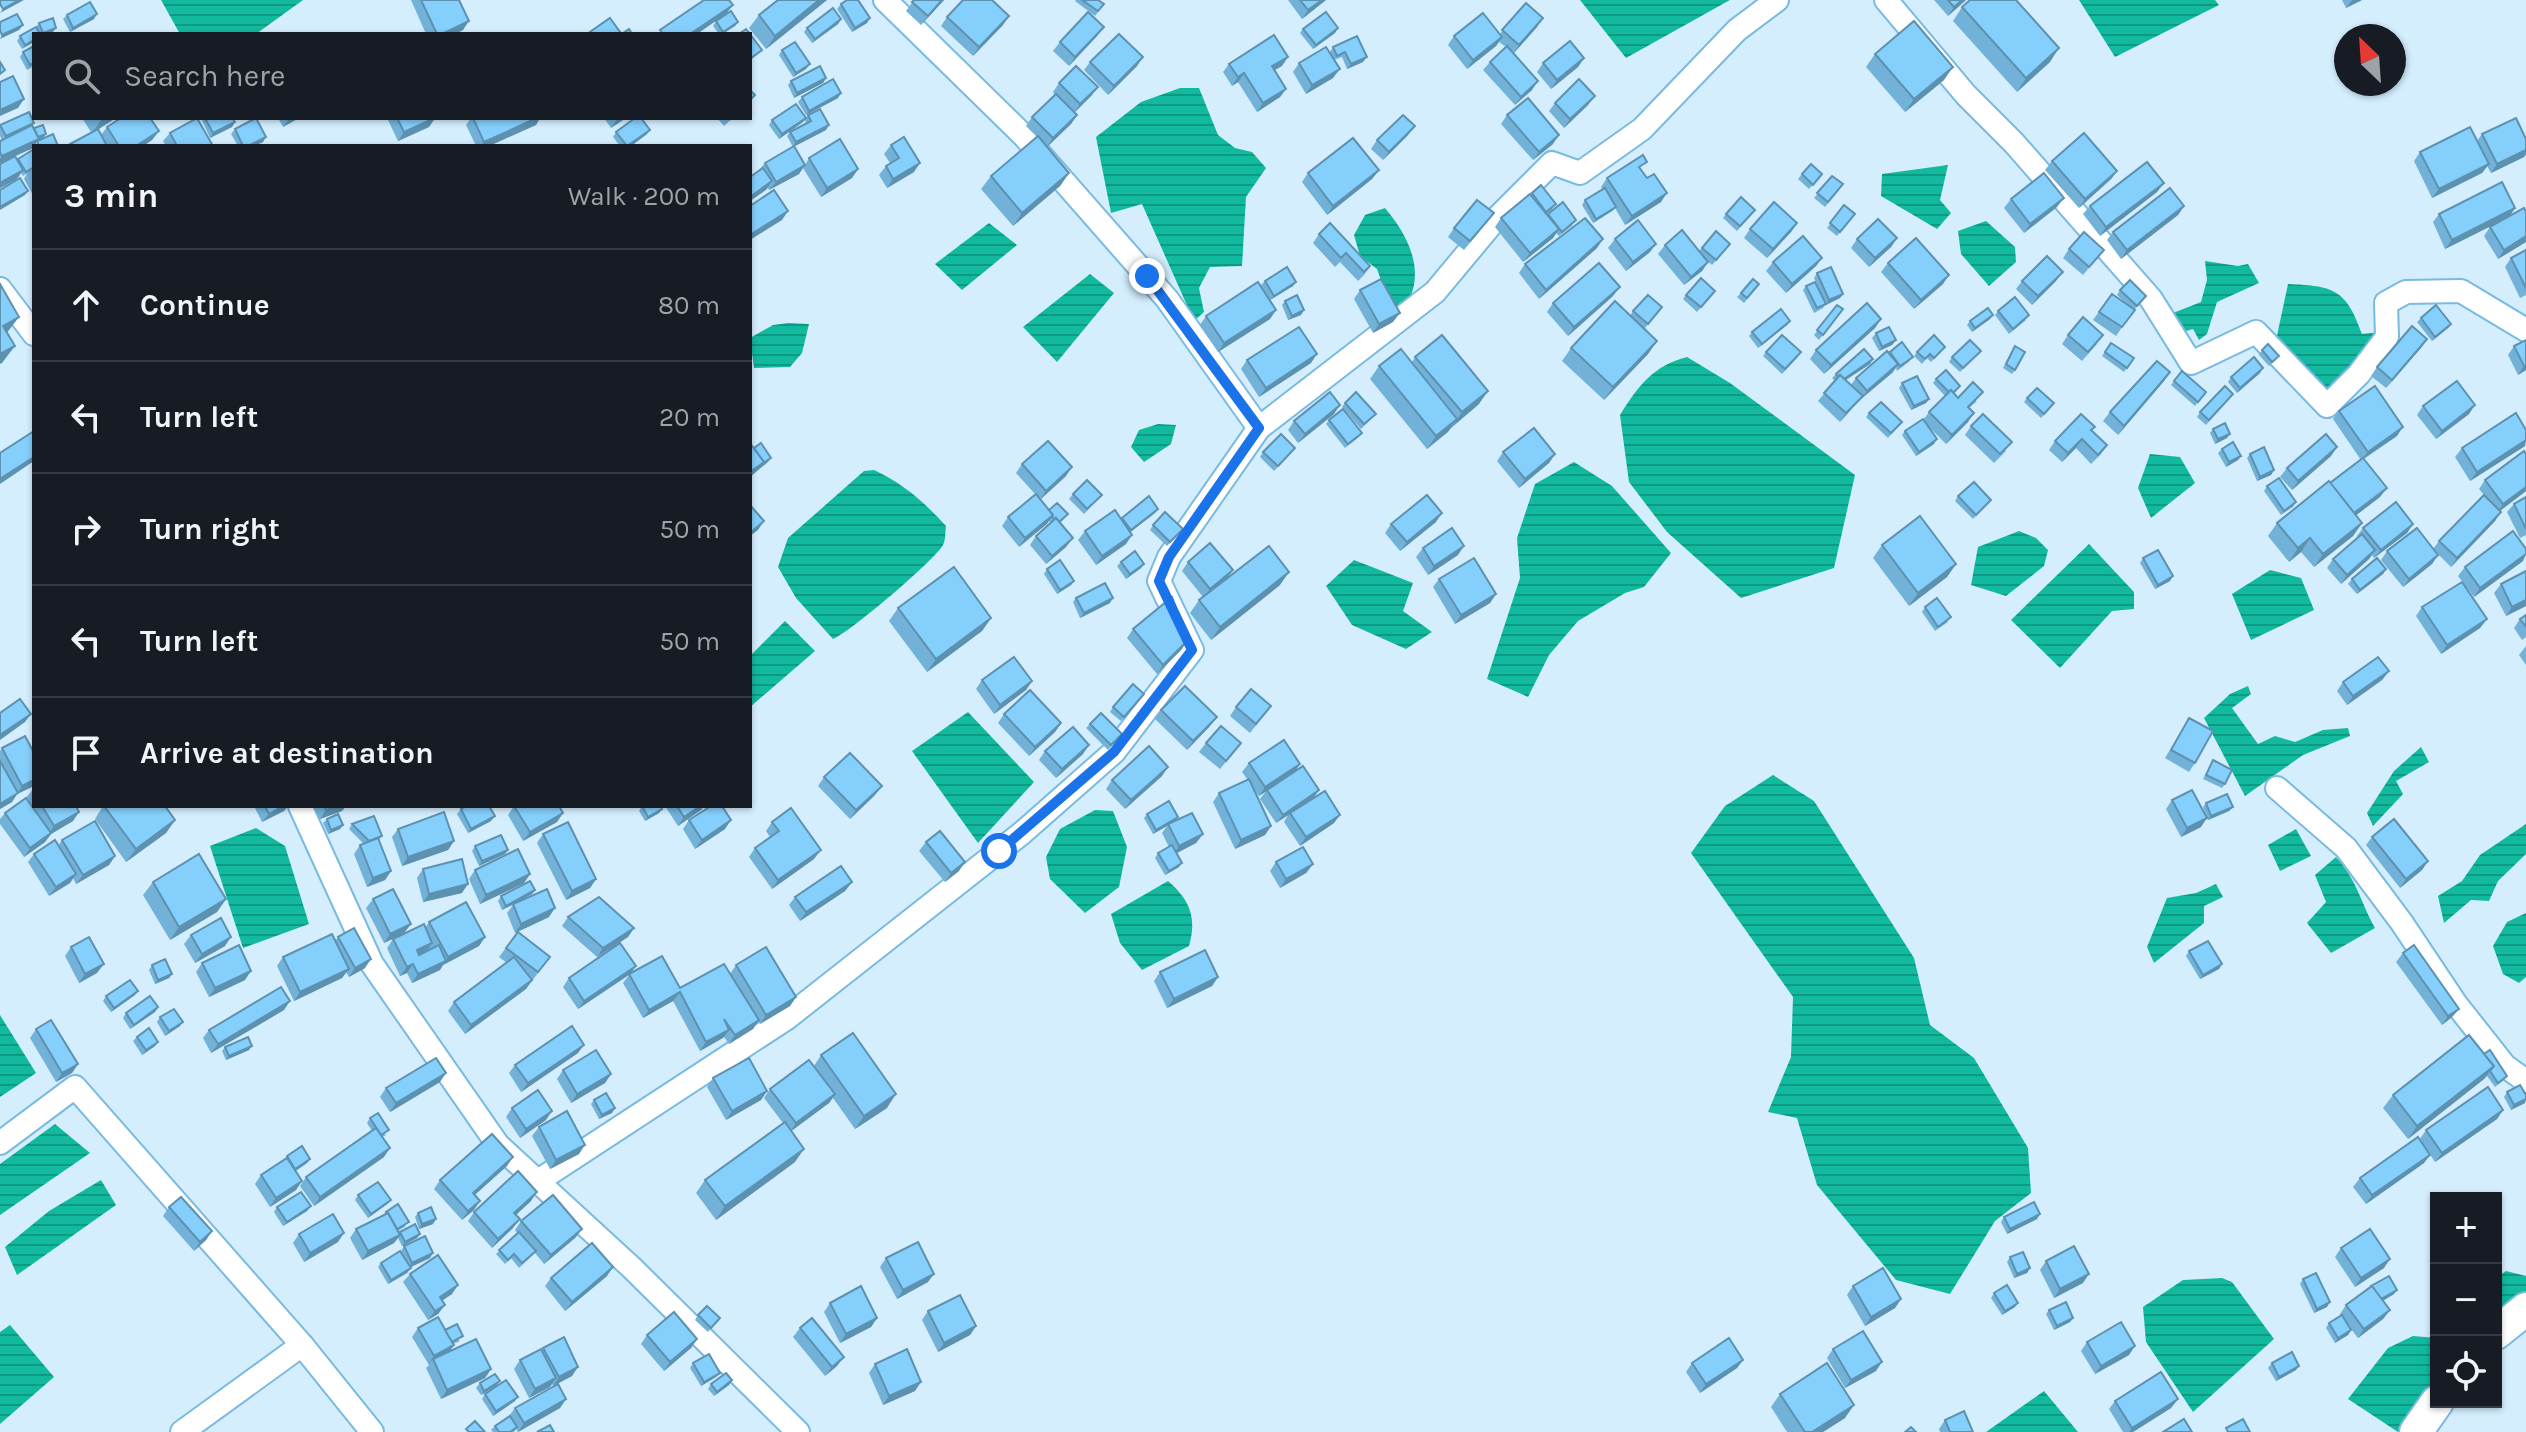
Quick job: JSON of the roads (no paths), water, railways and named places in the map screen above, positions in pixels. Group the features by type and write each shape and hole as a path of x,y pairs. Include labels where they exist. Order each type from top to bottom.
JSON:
{"street":[{"path":"885,0 1024,136 1167,299 1259,428"},
{"path":"538,1181 787,1018 1022,833 1114,752 1192,650 1159,581 1169,557 1259,428 1435,292 1495,220 1552,163 1580,173 1642,129 1737,30 1777,0"},
{"path":"1886,0 1966,95 2014,143 2151,299 2191,363 2256,332 2327,406 2359,374 2387,337 2386,303 2406,292 2461,291 2526,330"},
{"path":"0,289 31,321"},
{"path":"2277,788 2346,848 2402,923 2456,1004 2505,1066 2526,1081"},
{"path":"301,808 372,964 498,1145 798,1432"},
{"path":"0,1143 75,1087 302,1345 372,1432"},
{"path":"2502,1328 2526,1309"},
{"path":"182,1432 302,1345"},
{"path":"2416,1432 2433,1408"}]}
